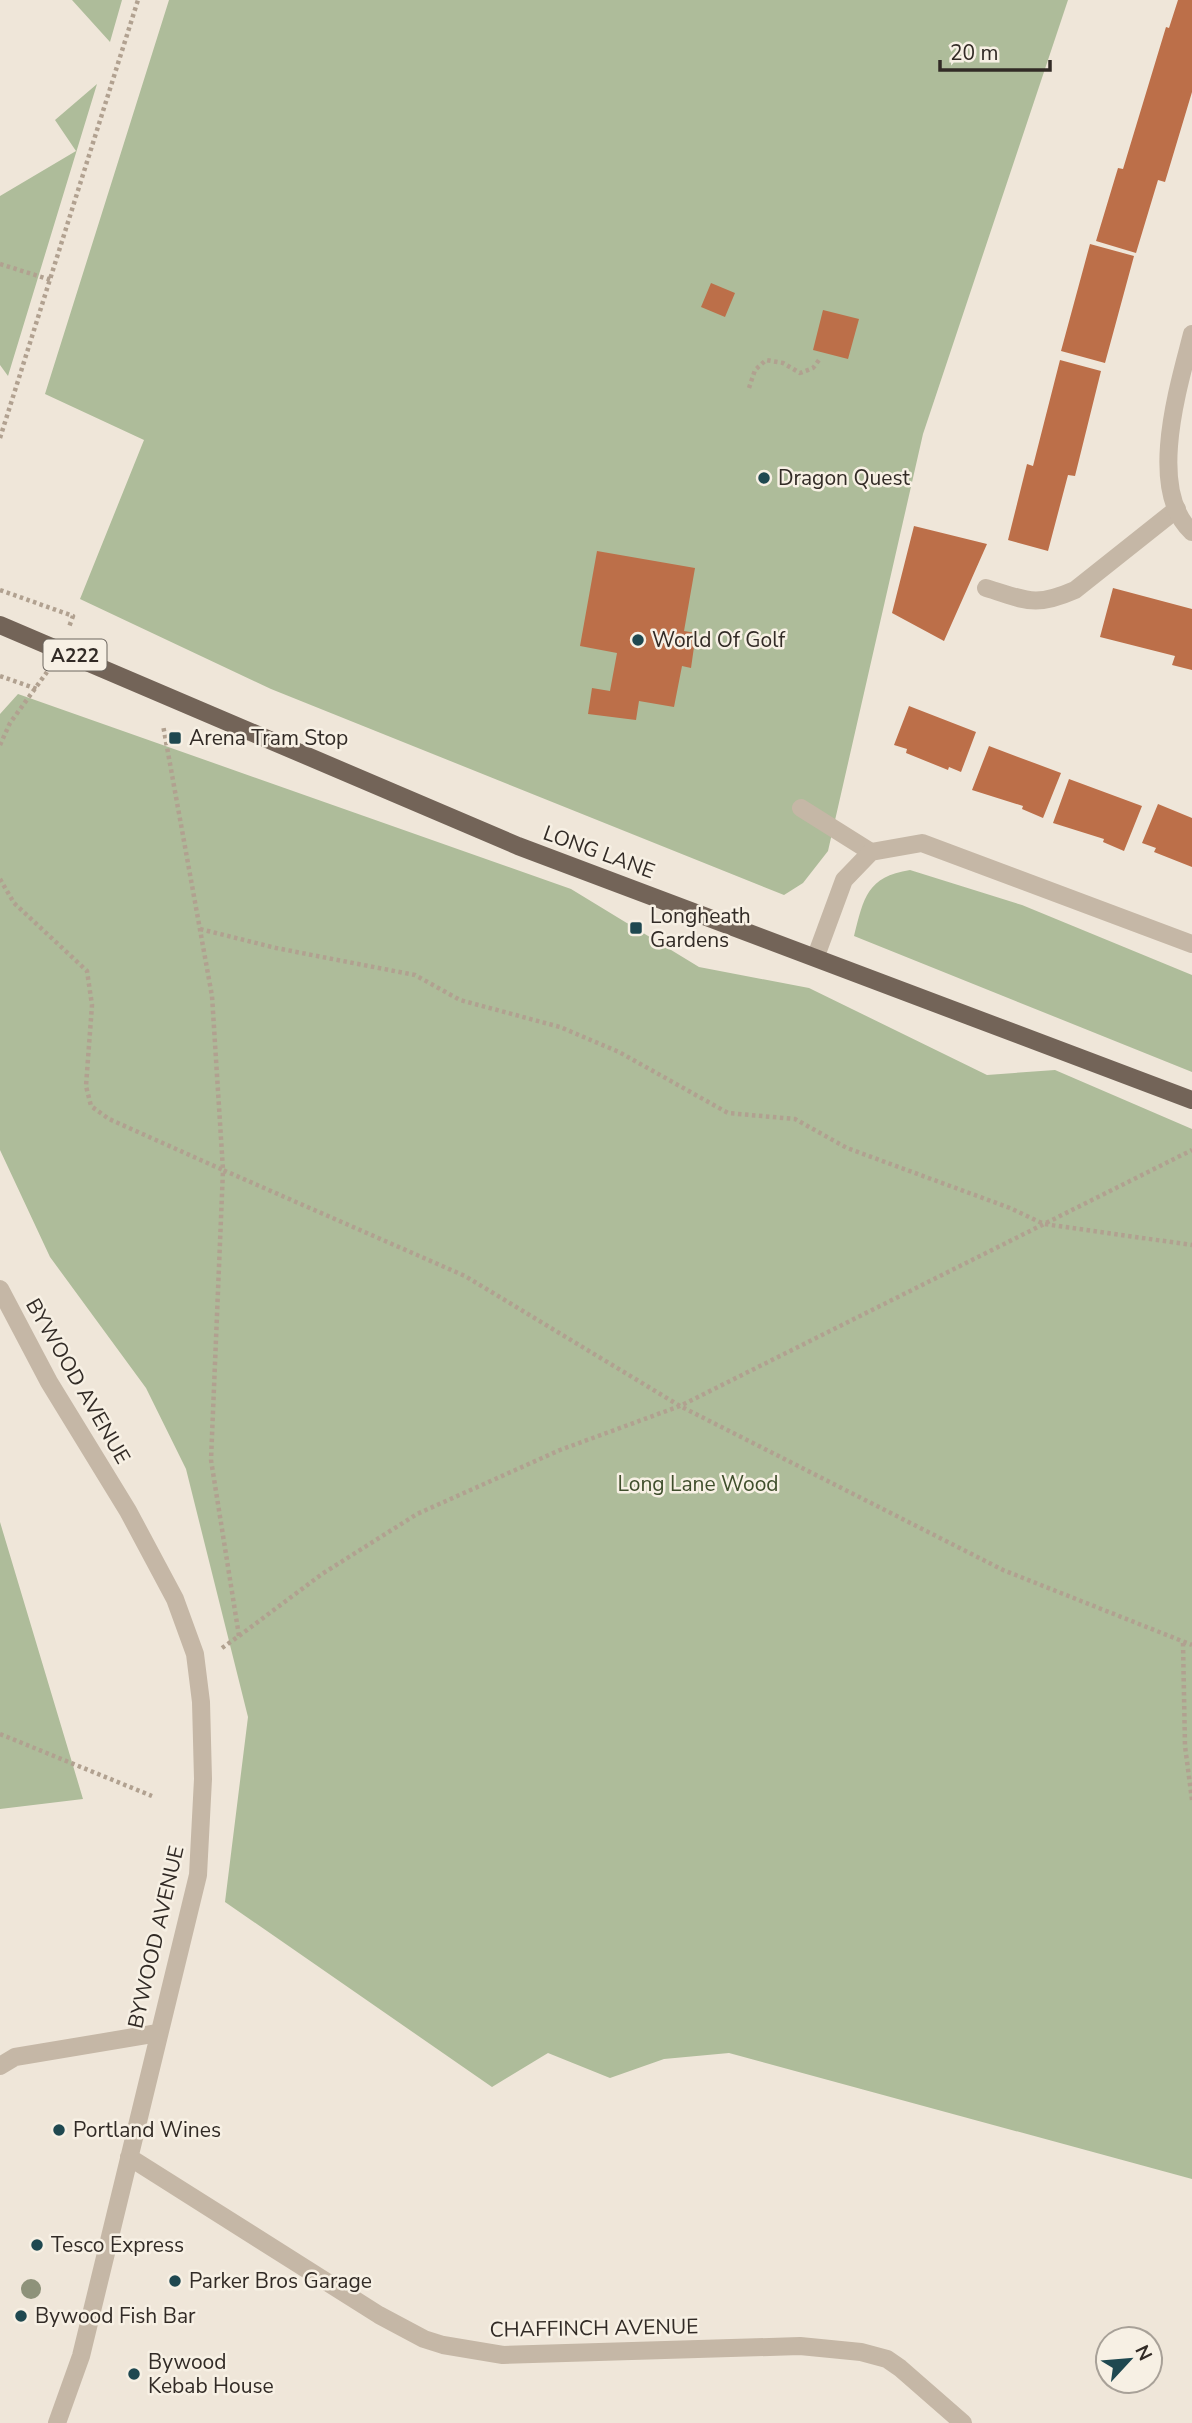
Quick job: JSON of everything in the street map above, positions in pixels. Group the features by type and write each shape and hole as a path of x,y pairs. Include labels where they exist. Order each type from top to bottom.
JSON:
{"main road":[{"name":"LONG LANE","path":"0,625 518,846 816,956 1192,1100"}],"street":[{"path":"1192,334 1174,406 1168,475 1170,492 1177,509 1192,532"},
{"path":"986,588 1035,603 1055,599 1075,590 1177,509"},
{"path":"801,808 871,852"},
{"path":"816,956 844,880 871,852 922,843 1192,944"},
{"name":"BYWOOD AVENUE","path":"0,1289 49,1382 153,1557 188,1630 198,1667 203,1779 198,1875 81,2357 57,2423"},
{"path":"0,2066 15,2057 158,2033"},
{"name":"CHAFFINCH AVENUE","path":"129,2157 379,2315 414,2334 443,2345 503,2355 800,2346 861,2352 887,2359 900,2368 962,2423"}],"path":[{"path":"0,438 138,0"},
{"path":"0,264 51,280"},
{"path":"749,388 755,370 766,360 783,363 800,373 813,368 819,360"},
{"path":"0,590 74,616"},
{"path":"0,676 37,689 10,723 0,745"},
{"path":"157,690 212,996 223,1170 211,1460 239,1636"},
{"path":"0,879 14,903 87,971 92,1005 86,1086 91,1106 109,1119 466,1276 680,1406 1003,1570 1192,1645"},
{"path":"200,929 276,948 415,975 460,1000 560,1027 619,1052 728,1113 795,1119 846,1148 1010,1208 1044,1224 1192,1245"},
{"path":"198,1667 322,1574 417,1514 560,1450 680,1406 1192,1150"},
{"path":"1183,1643 1185,1746 1192,1800"},
{"path":"0,1734 152,1796"},
{"path":"0,1740 7,1737"}],"green space":[{"path":"72,0 122,0 110,42"},
{"path":"169,0 1068,0 923,434 828,851 803,883 784,895 271,689 80,599 144,440 45,394"},
{"path":"97,84 8,376 0,365 0,196 76,151 55,120"},
{"name":"Long Lane Wood","path":"18,694 571,889 699,967 809,988 987,1075 1055,1070 1192,1129 1192,2179 729,2053 664,2059 610,2078 548,2053 492,2087 225,1902 248,1717 186,1469 146,1388 50,1257 0,1150 0,714"},
{"path":"910,870 1022,905 1192,975 1192,1072 854,936 861,910 870,891 885,878"},
{"path":"0,1522 83,1799 0,1809"}],"building":[{"path":"1178,0 1192,0 1192,92 1165,182 1158,180 1136,253 1096,241 1118,168 1123,169 1166,27 1169,28"},
{"path":"1090,244 1134,256 1105,363 1061,351"},
{"path":"711,283 735,293 725,317 701,307"},
{"path":"823,310 859,319 848,359 813,350"},
{"path":"1060,360 1101,371 1075,476 1068,475 1048,551 1008,540 1027,464 1033,466"},
{"path":"914,526 987,544 944,641 892,613"},
{"name":"World Of Golf","path":"597,551 695,568 684,631 696,633 691,668 682,666 674,707 639,701 636,720 588,714 592,688 610,691 617,653 580,646"},
{"path":"1113,588 1192,609 1192,670 1172,665 1175,656 1100,637"},
{"path":"909,706 976,732 961,772 949,767 948,770 906,753 907,749 894,745"},
{"path":"989,746 1061,773 1043,818 1022,809 1023,806 972,790"},
{"path":"1069,779 1142,806 1124,851 1103,842 1104,839 1053,823"},
{"path":"1158,804 1192,818 1192,867 1154,852 1156,848 1142,843"}],"place":[{"name":"Dragon Quest","path":"764,478"},
{"name":"World Of Golf","path":"638,640"},
{"name":"Arena Tram Stop","path":"175,738"},
{"name":"Longheath Gardens","path":"636,928"},
{"name":"Portland Wines","path":"59,2130"},
{"name":"Tesco Express","path":"37,2245"},
{"name":"Parker Bros Garage","path":"175,2281"},
{"name":"Bywood Fish Bar","path":"21,2316"},
{"name":"Bywood Kebab House","path":"134,2374"}]}
